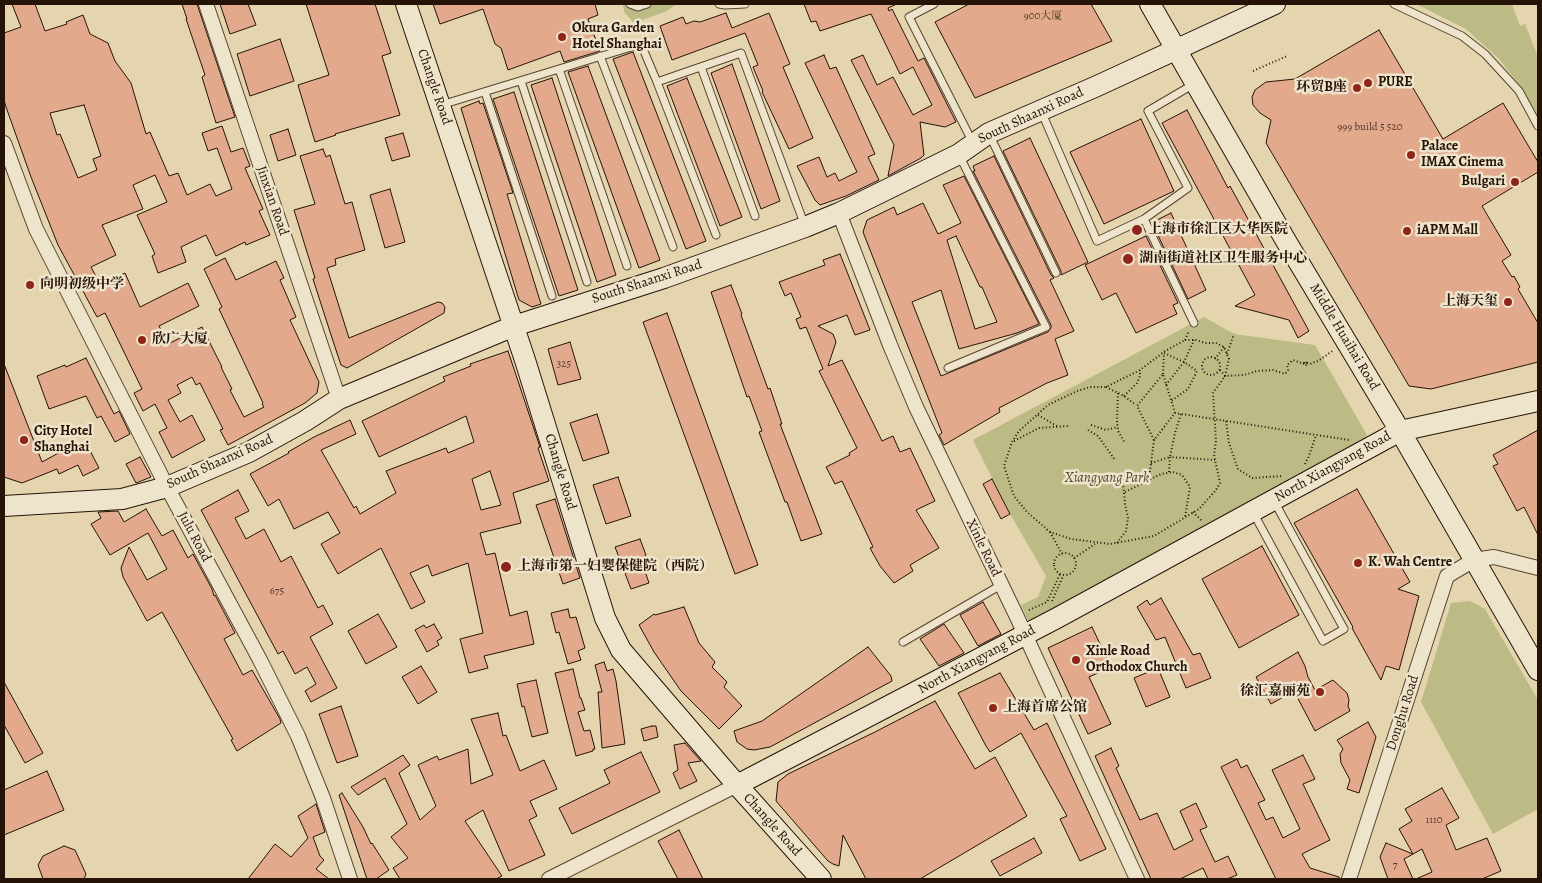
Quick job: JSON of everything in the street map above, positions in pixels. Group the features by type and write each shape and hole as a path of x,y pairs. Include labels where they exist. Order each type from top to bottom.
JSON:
{"main road":[{"name":"Changle Road","path":"406,4 514,326 605,618 621,650 736,785 821,879"},
{"name":"Middle Huaihai Road","path":"1150,4 1286,241 1400,431 1538,670"},
{"name":"South Shaanxi Road","path":"4,506 122,499 167,487 249,452 305,421 339,399 514,326 664,278 839,213 1041,110 1275,4"},
{"name":"North Xiangyang Road","path":"736,785 1021,626 1253,511 1400,431 1538,401"}],"street":[{"name":"Jinxian Road","path":"206,4 339,399"},
{"name":"Julu Road","path":"4,143 36,228 167,487 260,660 298,736 350,879"},
{"name":"Xinle Road","path":"839,213 886,336 916,407 1021,626 1137,879"},
{"path":"1474,560 1494,557 1538,568"},
{"name":"Donghu Road","path":"1349,879 1447,576 1474,560"},
{"name":"North Xiangyang Road","path":"549,879 736,785"}],"lane":[{"path":"630,4 638,7 647,4"},
{"path":"719,4 746,4"},
{"path":"934,4 909,17 974,144 1056,274"},
{"path":"1394,4 1462,36 1486,54 1519,91 1538,126"},
{"path":"440,105 641,44 716,235"},
{"path":"657,82 741,53 805,227"},
{"path":"600,56 672,247"},
{"path":"701,67 755,216"},
{"path":"558,69 628,266"},
{"path":"521,80 587,282"},
{"path":"1041,110 1097,242 1144,219 1188,188 1148,111 1196,83"},
{"path":"485,92 552,296"},
{"path":"948,368 1046,327 974,144"},
{"path":"1144,219 1194,323"},
{"path":"1253,511 1323,641 1344,629 1274,500"},
{"path":"904,642 1001,584"}],"path":[{"path":"1253,71 1287,56"},
{"path":"1227,354 1234,334"},
{"path":"1050,532 1071,539 1117,544 1154,536 1199,508 1216,490 1220,483 1214,455 1216,420 1213,393 1225,376 1229,359 1224,347 1216,343 1185,340 1164,352 1140,370 1106,387 1090,387 1077,391 1048,405 1019,431 1012,442 1004,466 1014,496 1027,512 1050,532 1062,554"},
{"path":"1166,384 1184,362 1194,340"},
{"path":"1225,376 1244,375 1257,370 1273,370 1285,374 1288,370 1287,365 1294,360 1306,366 1307,363 1310,364 1318,361 1347,342"},
{"path":"1215,359 1224,347"},
{"path":"1164,352 1197,371 1203,370"},
{"path":"1164,352 1163,374 1175,413"},
{"path":"1211,357 1220,362 1219,373 1213,376 1206,375 1203,370 1200,365 1203,360 1211,357"},
{"path":"1124,396 1137,383 1140,370"},
{"path":"1220,370 1225,376"},
{"path":"1171,401 1188,389 1197,371"},
{"path":"1137,406 1163,374"},
{"path":"1106,387 1124,396 1137,406 1154,440"},
{"path":"1118,393 1118,427 1121,438 1125,443"},
{"path":"1175,413 1353,441"},
{"path":"1149,479 1154,440 1175,413"},
{"path":"1169,472 1170,457 1181,414"},
{"path":"1038,415 1057,426"},
{"path":"1226,421 1229,443 1238,468 1252,478 1287,476"},
{"path":"1091,425 1106,430 1118,427"},
{"path":"1012,442 1039,428 1068,426"},
{"path":"1088,430 1098,436 1115,460"},
{"path":"1304,465 1310,456 1316,435"},
{"path":"1151,463 1170,457 1215,460"},
{"path":"1124,492 1161,474 1169,472 1182,475 1190,487 1185,517"},
{"path":"1117,544 1126,531 1128,518 1122,473"},
{"path":"1074,558 1096,543"},
{"path":"1062,554 1069,554 1074,558 1076,565 1073,572 1063,575 1056,572 1055,558 1062,554"},
{"path":"1021,626 1047,602 1060,574"},
{"path":"1051,604 1063,575"}],"green space":[{"path":"623,4 676,4 667,11 634,23 624,12"},
{"path":"1416,4 1512,4 1520,26 1525,24 1538,57 1538,118 1521,87 1499,59 1466,29"},
{"name":"Xiangyang Park","path":"1204,317 1234,334 1315,345 1367,435 1360,445 1037,624 1028,620 1021,605 1038,597 1046,576 1010,514 973,440"},
{"path":"1470,601 1485,609 1538,700 1538,809 1493,834 1421,702 1451,603"}],"building":[{"path":"12,4 35,4 45,31 67,24 66,22 83,15 90,34 108,43 115,61 131,83 146,134 150,132 169,176 178,173 187,195 210,184 216,196 232,189 217,148 208,151 202,133 222,126 231,152 243,148 250,166 245,168 263,209 259,211 270,235 246,245 245,242 216,256 206,235 181,247 186,262 158,273 152,256 155,254 137,215 167,202 155,175 133,185 143,209 102,225 116,255 91,267 100,284 125,273 140,307 188,283 199,306 159,326 168,344 202,327 244,417 264,407 263,403 219,309 222,307 204,269 225,258 236,280 276,261 284,278 280,280 296,317 290,320 319,382 317,393 305,403 228,445 220,430 223,429 200,383 196,385 192,377 177,385 181,393 168,400 180,422 192,415 205,440 172,458 159,432 167,428 155,404 143,411 134,393 142,389 105,313 97,317 58,245 6,107 4,100 4,33 21,27","holes":["84,105 101,156 93,159 97,170 78,178 60,134 57,135 50,113"]},
{"path":"182,4 197,4 235,117 216,123 202,77 205,75"},
{"path":"220,4 248,4 256,25 230,34"},
{"path":"306,4 375,4 391,53 382,56 400,115 335,134 315,142 298,85 329,75"},
{"path":"433,4 595,4 598,15 588,19 600,51 564,62 560,51 508,70 501,48 495,44 483,9 440,24"},
{"path":"804,4 895,5 888,8 889,11 892,9 918,61 924,58 956,122 945,127 920,122 924,155 921,158 888,176 894,145 851,60 863,55 877,85 893,77 913,115 932,105 913,67 900,74 871,14 820,31 816,21 811,22"},
{"path":"969,4 1091,4 1112,41 975,98 935,22"},
{"path":"726,13 732,28 769,13 790,64 783,67 813,138 789,149 762,92 753,67 758,65 745,33 672,60 660,26 683,17 686,24 694,21 700,22"},
{"name":"iAPM Mall","path":"1379,30 1443,139 1503,103 1538,162 1538,172 1482,206 1511,255 1502,261 1512,277 1514,276 1520,287 1518,289 1538,323 1538,362 1431,389 1409,386 1266,143 1271,120 1260,113 1253,105 1252,97 1255,90 1266,82 1295,79"},
{"path":"280,39 294,81 250,96 237,54"},
{"path":"633,52 706,241 686,249 613,59"},
{"path":"824,55 830,69 836,67 875,154 868,157 879,180 846,196 820,205 815,200 797,166 819,157 827,177 835,173 839,181 857,172 805,63"},
{"path":"732,64 780,201 761,209 711,73"},
{"path":"588,66 660,260 639,268 568,72"},
{"path":"552,78 616,275 597,282 531,85"},
{"path":"687,78 742,217 720,226 667,86"},
{"path":"514,92 578,290 559,296 493,99"},
{"path":"479,101 480,104 483,103 513,193 507,194 541,304 532,307 519,300 461,108"},
{"path":"1187,110 1228,188 1230,186 1309,331 1298,338 1289,320 1235,306 1255,295 1162,123"},
{"path":"1141,119 1174,191 1104,224 1070,152"},
{"path":"288,129 296,155 278,161 270,135"},
{"path":"403,133 410,156 392,161 385,138"},
{"path":"1030,138 1088,262 1061,275 1061,271 1003,151"},
{"path":"323,149 326,157 330,155 345,204 352,202 365,250 335,259 336,265 327,268 349,338 438,302 442,303 445,307 444,313 347,368 341,365 313,279 315,278 294,210 315,204 300,156"},
{"path":"994,156 1054,278 1050,280 1074,331 1055,339 1068,375 1047,383 999,408 1000,412 944,445 939,435 942,433 863,232 867,220 894,207 897,215 923,203 938,234 961,223 943,185 964,176 1039,324 1017,333 959,349 941,290 912,302 941,376 1048,332 1051,325 973,171 975,171 973,166","holes":["956,236 980,287 982,287 997,322 975,329 947,240"]},
{"path":"390,189 405,242 385,248 370,195"},
{"path":"1171,213 1206,290 1188,299 1153,222"},
{"path":"1146,236 1178,303 1173,305 1177,314 1136,333 1116,293 1102,300 1085,265"},
{"path":"840,254 870,330 855,335 847,315 818,326 833,334 836,342 828,366 842,360 882,441 893,436 900,452 910,448 935,501 916,510 939,548 910,565 913,571 894,583 880,566 870,548 873,547 842,481 835,484 826,467 850,455 849,453 857,448 819,371 823,369 806,327 800,329 796,319 801,317 791,293 785,296 779,282 825,265 823,260"},
{"path":"731,285 768,389 770,388 782,424 780,424 822,534 801,541 759,432 762,431 749,396 747,397 711,292"},
{"path":"667,313 758,565 735,574 643,322"},
{"path":"570,342 581,379 558,385 548,349"},
{"path":"508,351 540,447 538,448 549,481 513,493 521,523 480,533 486,555 495,553 510,616 527,611 534,644 484,656 488,668 469,673 460,639 483,633 468,563 432,576 428,565 410,573 425,602 411,609 381,548 338,574 321,544 340,533 328,512 294,529 279,499 268,506 250,474 314,437 350,420 356,434 321,450 354,508 356,506 360,514 396,493 386,471 446,448 448,453 474,442 466,416 379,457 362,421 445,381 443,377 471,366 470,364","holes":["490,471 501,505 481,510 472,479"]},
{"path":"86,358 114,414 119,411 130,434 115,442 101,416 97,418 86,396 49,409 37,376 65,365 66,367"},
{"path":"4,364 42,462 64,450 66,453 86,443 99,468 83,476 78,465 59,474 57,469 22,483 4,477"},
{"path":"597,414 609,453 583,461 570,423"},
{"path":"1538,430 1538,535 1524,507 1517,511 1493,466 1498,464 1493,455"},
{"path":"140,457 151,477 136,483 126,464"},
{"path":"618,477 631,516 606,524 593,485"},
{"path":"992,479 1010,514 1001,519 983,484"},
{"name":"K. Wah Centre","path":"1357,489 1410,582 1398,589 1419,596 1399,670 1386,666 1381,680 1294,523"},
{"path":"238,490 249,511 235,518 246,539 264,529 281,562 291,556 318,608 323,605 333,624 310,637 337,688 311,702 305,691 316,684 307,667 295,674 283,651 278,654 201,510"},
{"path":"555,499 580,578 563,584 536,505"},
{"path":"146,509 162,536 173,530 188,558 193,554 235,633 224,639 243,675 252,670 280,719 281,723 237,751 231,740 233,739 162,612 147,621 123,577 121,568 129,547 147,580 167,569 148,533 110,555 91,524 101,518 98,512 118,511 124,522"},
{"path":"640,539 646,555 641,559 649,583 631,589 615,547"},
{"path":"1262,546 1299,615 1239,648 1202,579"},
{"path":"1161,598 1193,655 1200,653 1211,678 1186,688 1165,637 1156,640 1137,607 1147,600 1150,605"},
{"path":"983,602 1001,634 978,646 960,615"},
{"path":"684,607 699,643 715,662 712,667 727,682 724,687 742,706 719,729 681,691 654,652 639,625 654,614"},
{"path":"568,609 570,618 576,617 585,648 578,651 581,660 568,664 559,632 556,633 551,613"},
{"path":"378,614 397,647 366,664 348,631"},
{"path":"434,624 442,638 437,641 439,645 427,652 415,630 424,625 426,628"},
{"path":"944,624 964,653 939,666 920,639"},
{"name":"Xinle Road Orthodox Church","path":"1092,627 1111,667 1089,677 1111,724 1088,734 1048,648"},
{"path":"868,647 891,676 892,681 770,747 754,750 747,749 737,742 734,731 762,721"},
{"name":"徐汇嘉丽苑","path":"1298,652 1315,690 1333,680 1347,693 1349,700 1348,706 1350,711 1315,731 1294,691 1271,704 1256,677"},
{"path":"604,662 607,671 613,669 625,744 602,748 598,692 602,692 595,665"},
{"path":"421,666 437,692 418,704 402,677"},
{"path":"1158,668 1170,697 1146,707 1134,678"},
{"path":"573,669 585,710 578,712 584,731 590,730 595,749 576,756 555,673"},
{"path":"1000,673 1034,730 1047,723 1106,849 1080,861 1060,819 1067,816 1021,733 990,752 986,746 958,693"},
{"path":"536,680 548,733 532,737 517,684"},
{"path":"4,682 43,753 25,763 4,725"},
{"path":"935,701 975,769 995,757 1027,816 920,879 866,879 843,835 839,866 828,861 776,801 778,782 788,774"},
{"path":"341,706 358,756 337,763 319,714"},
{"path":"498,713 503,736 506,735 520,771 544,760 557,789 530,801 537,816 529,820 545,855 509,871 483,810 465,821 502,876 496,879 400,879 393,868 408,858 391,837 407,824 385,778 358,795 351,787 403,755 410,765 399,773 420,820 436,806 418,765 437,756 439,760 468,749 471,784 493,775 471,719"},
{"path":"1368,722 1376,737 1359,793 1347,789 1350,780 1341,763 1340,754 1343,749 1337,740"},
{"path":"656,726 658,737 644,741 641,729"},
{"path":"685,743 701,761 688,763 697,781 680,789 673,773 678,770 674,745"},
{"path":"1111,748 1119,766 1116,768 1140,820 1157,813 1174,850 1193,840 1180,811 1196,803 1207,827 1200,830 1215,862 1228,856 1237,875 1227,879 1208,879 1203,868 1180,879 1151,879 1095,756"},
{"path":"641,752 660,792 572,834 559,808 610,783 604,770"},
{"path":"1303,755 1315,779 1303,784 1330,840 1302,854 1310,868 1339,877 1339,879 1276,879 1221,767 1237,759 1241,768 1247,765 1265,800 1258,803 1266,820 1273,817 1283,838 1300,829 1272,770"},
{"path":"47,771 64,810 4,835 4,790"},
{"path":"1442,788 1459,818 1446,825 1456,850 1487,838 1501,871 1482,879 1416,879 1432,872 1422,849 1413,854 1399,829 1412,821 1405,809"},
{"path":"342,793 371,844 389,870 376,879 367,879 339,795"},
{"path":"316,804 325,832 313,837 320,856 324,860 316,869 329,879 248,879 275,844 291,857 308,838 298,816"},
{"path":"679,830 703,879 678,879 658,841"},
{"path":"1034,838 1042,853 1000,876 991,861"},
{"path":"1386,843 1413,854 1404,859 1413,879 1388,879 1380,857"},
{"path":"64,846 75,850 86,874 84,879 43,879 38,865 43,856"}],"place":[{"name":"Okura Garden Hotel Shanghai","path":"562,37"},
{"name":"PURE","path":"1368,83"},
{"name":"环贸B座","path":"1357,88"},
{"name":"Palace IMAX Cinema","path":"1411,155"},
{"name":"Bulgari","path":"1515,182"},
{"name":"上海市徐汇区大华医院","path":"1137,230"},
{"name":"iAPM Mall","path":"1407,231"},
{"name":"湖南街道社区卫生服务中心","path":"1128,259"},
{"name":"向明初级中学","path":"30,285"},
{"name":"上海天玺","path":"1508,302"},
{"name":"欣广大厦","path":"142,340"},
{"name":"City Hotel Shanghai","path":"24,440"},
{"name":"K. Wah Centre","path":"1358,563"},
{"name":"上海市第一妇婴保健院（西院）","path":"506,567"},
{"name":"Xinle Road Orthodox Church","path":"1076,660"},
{"name":"徐汇嘉丽苑","path":"1320,692"},
{"name":"上海首席公馆","path":"993,708"}]}
